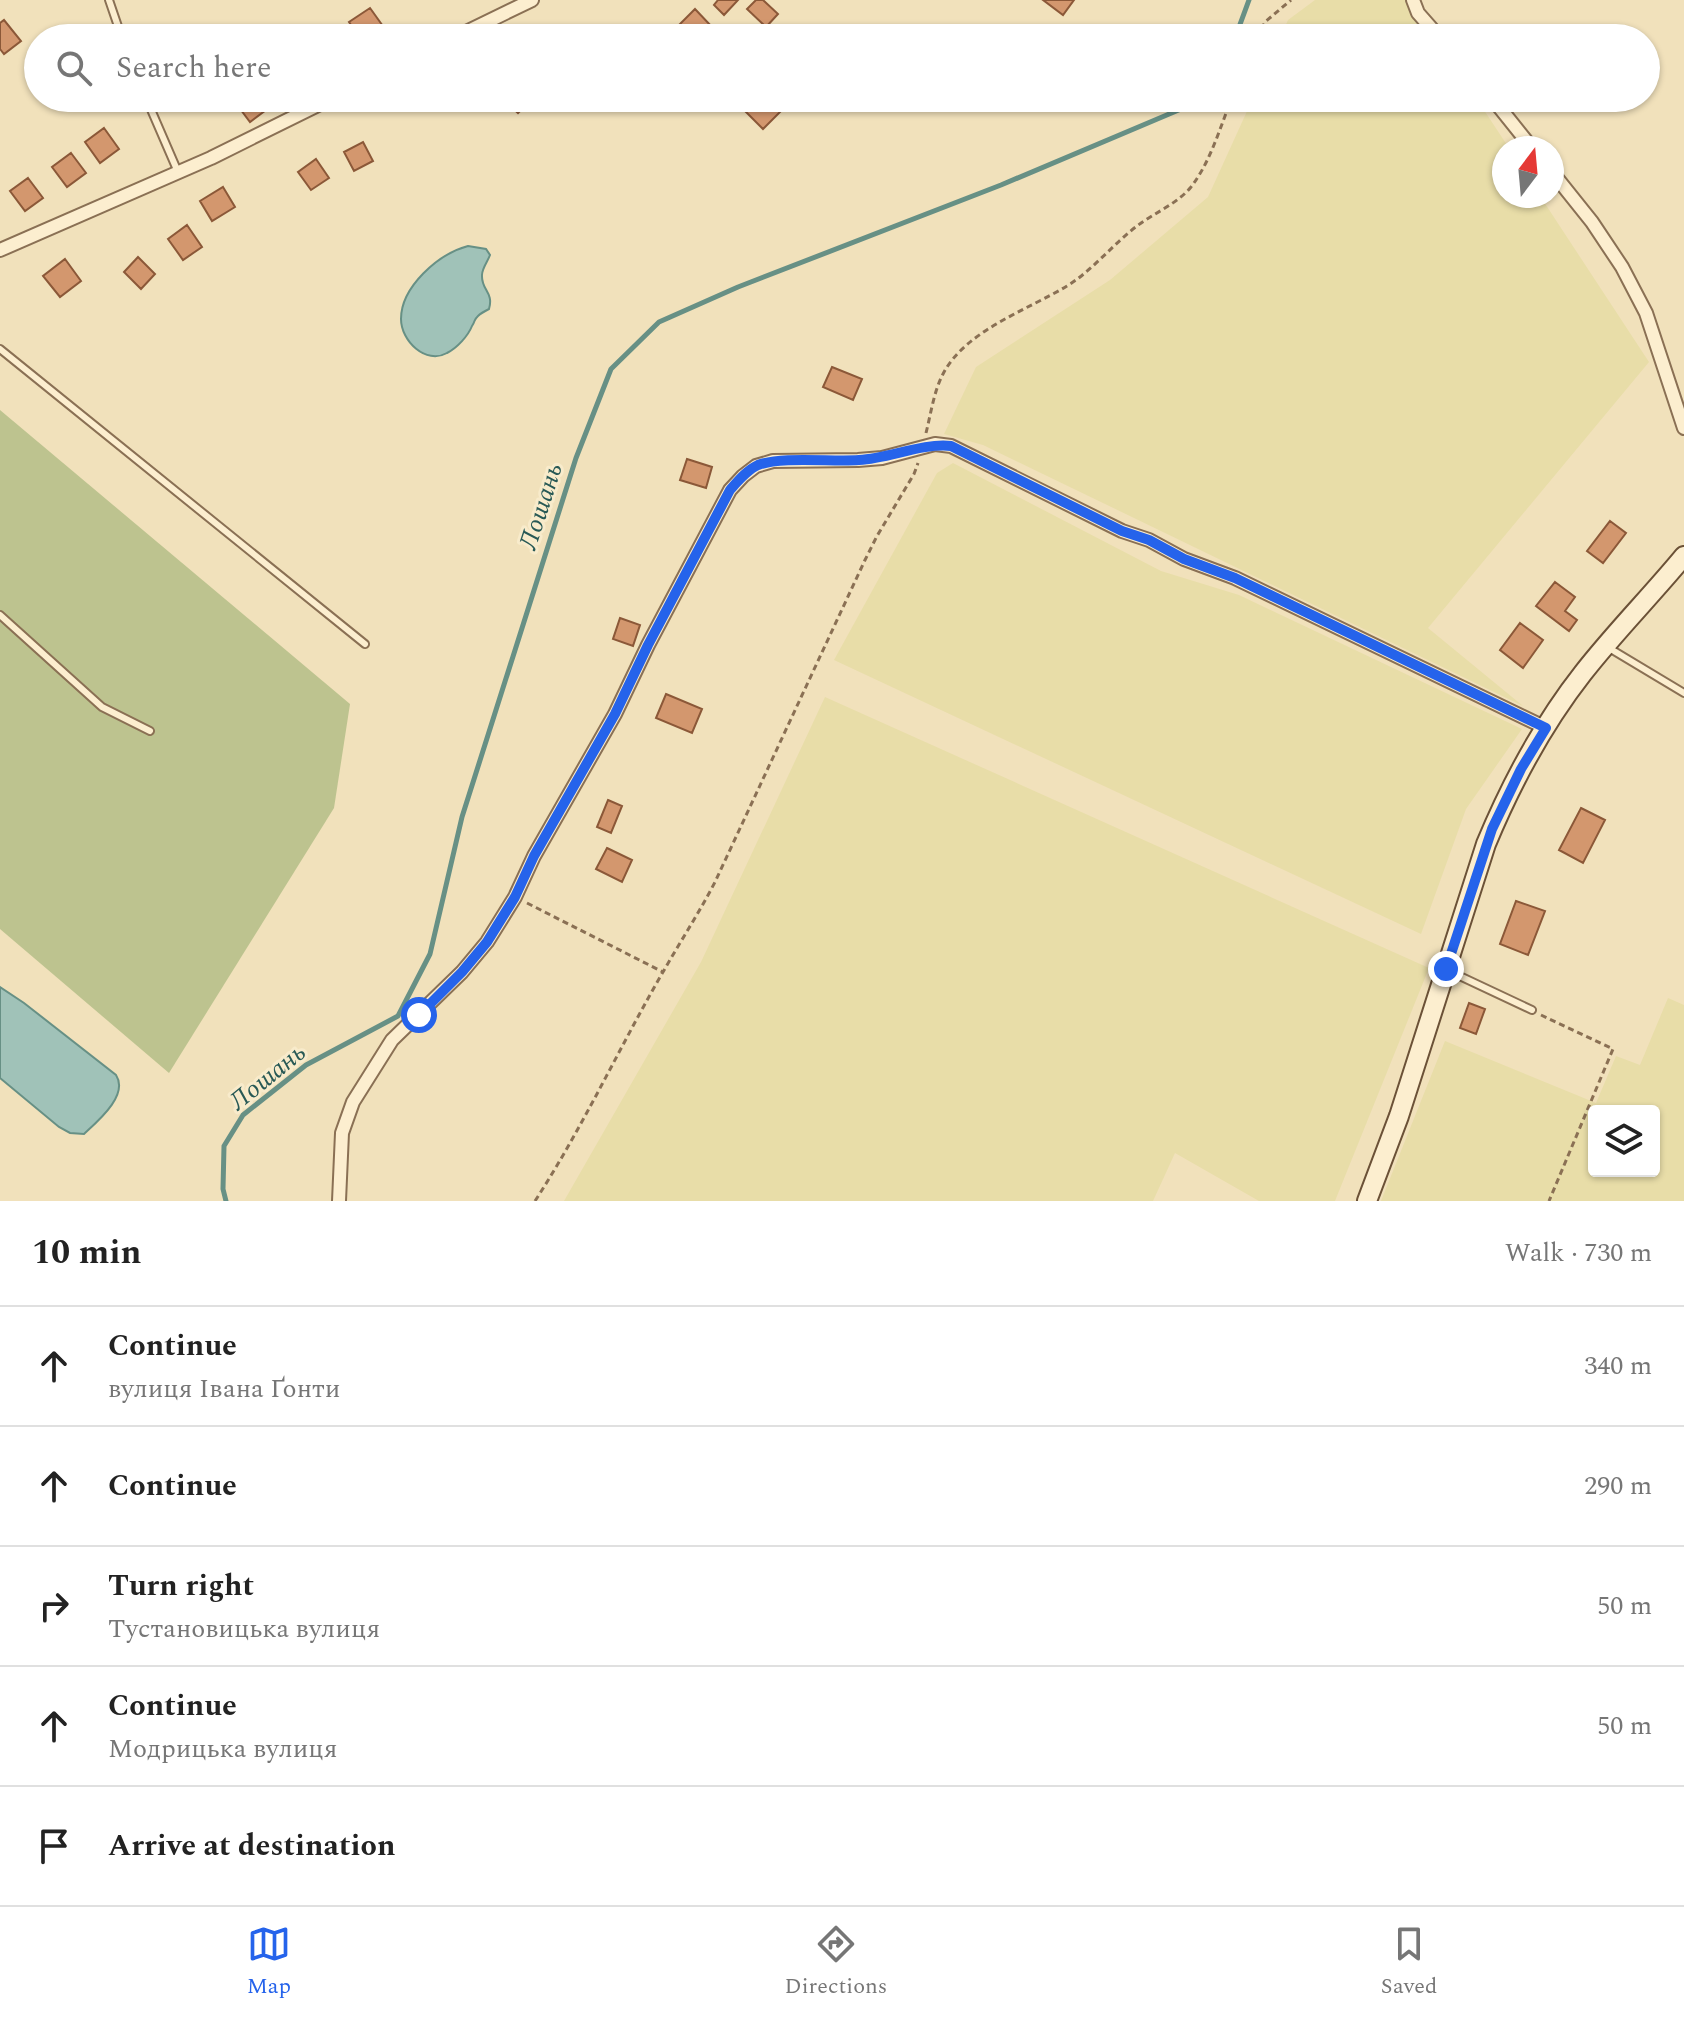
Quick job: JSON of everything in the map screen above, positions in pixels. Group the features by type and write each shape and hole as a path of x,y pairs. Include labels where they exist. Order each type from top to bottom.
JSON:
{"street":[{"path":"483,24 532,0"},
{"path":"1413,0 1418,13 1428,24"},
{"path":"0,250 178,172 303,112"},
{"path":"1503,112 1522,136"},
{"path":"1564,187 1622,267 1646,313 1684,428"},
{"path":"339,1201 342,1133 353,1102 392,1040 462,972 487,942 615,714 730,490 756,466 773,461 882,458 935,444 951,446 1122,531 1235,578 1546,728"},
{"path":"1367,1201 1399,1116 1500,809 1546,728 1583,673 1684,556"}],"lane":[{"path":"109,0 117,24"},
{"path":"152,112 178,172"},
{"path":"0,349 365,644"},
{"path":"0,615 102,707 150,731"},
{"path":"1606,646 1684,693"},
{"path":"1446,969 1532,1010"}],"path":[{"path":"1264,24 1291,0"},
{"path":"535,1201 581,1126 715,882 865,560 914,474 944,373 971,341 1070,284 1132,230 1189,189 1206,161 1226,112"},
{"path":"515,897 663,972"},
{"path":"1532,1010 1613,1049 1549,1201"}],"shaded area":[{"path":"1315,0 1412,0 1428,24 1286,24"},
{"path":"1247,112 1485,112 1501,136 1492,136 1492,208 1548,208 1649,362 1428,628 1523,706 983,445 944,434 976,367 1110,280 1208,197"},
{"path":"953,463 1161,571 1239,595 1522,729 1466,809 1421,934 834,660 937,473"},
{"path":"825,697 1429,968 1335,1201 1259,1201 1175,1153 1153,1201 564,1201 701,962"},
{"path":"1668,998 1684,1005 1684,1201 1381,1201 1445,1041 1596,1103 1616,1056 1640,1065"}],"green space":[{"path":"0,410 350,704 334,808 169,1073 0,929"}],"water":[{"path":"468,246 486,249 490,255 482,275 490,299 489,309 476,318 465,338 451,351 439,356 423,353 410,343 402,327 407,295 434,264"},
{"path":"0,987 116,1075 119,1083 115,1099 84,1134 70,1133 59,1127 0,1078"}],"building":[{"path":"718,0 738,0 724,15 714,5"},
{"path":"756,0 763,0 778,14 769,24 763,24 747,9"},
{"path":"1043,0 1074,0 1063,15"},
{"path":"370,8 381,24 350,24 349,22"},
{"path":"695,9 709,24 680,24"},
{"path":"4,20 21,41 4,54 0,49 0,23"},
{"path":"242,112 263,112 250,122"},
{"path":"746,112 780,112 763,129"},
{"path":"104,128 119,149 100,163 85,142"},
{"path":"363,142 373,161 354,171 344,152"},
{"path":"71,153 86,173 67,187 52,167"},
{"path":"316,159 329,178 311,190 298,172"},
{"path":"28,178 43,198 25,211 10,191"},
{"path":"223,187 235,207 212,221 200,201"},
{"path":"187,225 202,247 183,260 168,239"},
{"path":"138,257 155,274 141,289 124,272"},
{"path":"65,259 81,281 60,297 43,276"},
{"path":"832,367 862,379 853,400 823,387"},
{"path":"687,459 712,467 706,488 680,480"},
{"path":"1610,521 1626,533 1603,563 1587,551"},
{"path":"1555,582 1575,597 1565,611 1577,620 1569,631 1536,606"},
{"path":"620,618 640,625 633,646 613,639"},
{"path":"1520,623 1543,640 1523,668 1500,650"},
{"path":"666,694 702,709 692,733 656,718"},
{"path":"608,800 622,806 611,833 597,827"},
{"path":"1581,808 1605,820 1583,863 1559,850"},
{"path":"607,848 632,860 622,882 596,869"},
{"path":"1516,901 1545,911 1528,955 1500,944"},
{"path":"1469,1003 1485,1009 1476,1034 1460,1028"}],"waterway":[{"name":"Лошань","path":"1240,24 1249,0"},
{"name":"Лошань","path":"226,1201 223,1189 224,1146 243,1115 306,1065 398,1016 430,954 462,817 576,458 611,369 659,322 738,287 1001,185 1174,112"}],"route":[{"path":"419,1015 487,942 515,897 534,856 615,714 730,490 756,466 773,461 882,458 935,444 951,446 1122,531 1235,578 1546,728 1500,809 1446,969"}]}
